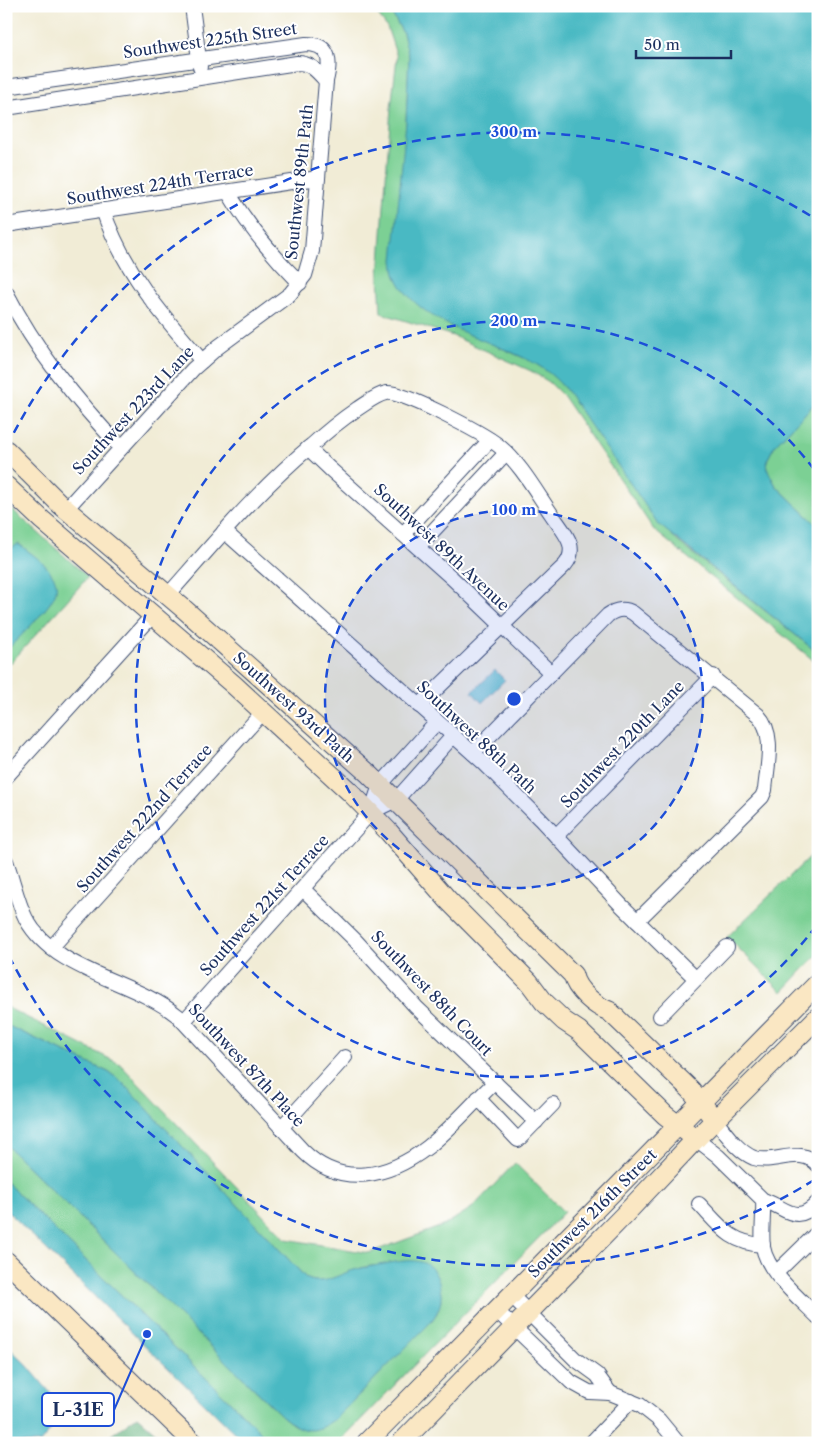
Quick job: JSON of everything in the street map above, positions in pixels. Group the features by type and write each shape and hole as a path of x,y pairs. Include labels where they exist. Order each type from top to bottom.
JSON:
{"street":[{"path":"192,6 201,78"},
{"name":"Southwest 225th Street","path":"6,87 313,44 324,49 328,58 329,71 326,81"},
{"path":"6,108 301,63 314,68 326,81"},
{"name":"Southwest 89th Path","path":"300,283 311,260 326,81"},
{"name":"Southwest 224th Terrace","path":"6,225 318,178"},
{"path":"228,192 242,216 262,242 300,283"},
{"path":"103,210 112,236 140,285 158,310 202,360"},
{"name":"Southwest 223rd Lane","path":"66,509 176,386 202,360 290,294 300,283"},
{"path":"6,292 29,334 53,370 121,448"},
{"path":"168,595 270,481 350,414 379,396 390,393 412,400 464,425 490,440 506,453 526,476 566,535 571,552 565,565 419,706"},
{"path":"404,534 490,440"},
{"name":"Southwest 89th Avenue","path":"308,448 404,534 551,673"},
{"name":"Southwest 93rd Path","path":"6,450 66,509 168,595 300,711 396,800 573,975 574,982 600,1008 609,1011 702,1101 715,1120"},
{"path":"418,547 506,453"},
{"name":"Southwest 93rd Path","path":"6,486 42,520 263,712 371,812 448,900 529,982 550,996 571,1015 579,1030 665,1115 696,1139"},
{"name":"Southwest 88th Path","path":"224,531 473,753 696,979"},
{"path":"473,753 608,615 619,610 633,613 755,712 765,725 768,739 763,795 637,921"},
{"path":"6,777 152,614"},
{"name":"Southwest 220th Lane","path":"556,836 713,676"},
{"name":"Southwest 222nd Terrace","path":"51,948 263,712"},
{"name":"Southwest 221st Terrace","path":"371,812 380,785 437,722"},
{"name":"Southwest 221st Terrace","path":"184,1021 371,812 396,800 454,736"},
{"name":"Southwest 87th Place","path":"6,861 26,919 40,938 51,948 70,960 172,1011 184,1021 281,1128 314,1160 328,1169 342,1174 360,1175 372,1174 402,1163 428,1147 478,1098"},
{"name":"Southwest 88th Court","path":"303,888 355,940 405,995 536,1122"},
{"path":"660,1016 727,947"},
{"name":"Southwest 216th Street","path":"366,1443 818,983"},
{"name":"Southwest 216th Street","path":"401,1443 696,1139 818,1017"},
{"path":"281,1128 345,1057"},
{"path":"495,1082 478,1098 518,1140 553,1104"},
{"path":"715,1120 737,1146 752,1156 765,1160 800,1156 817,1162"},
{"path":"696,1139 718,1156 763,1200 772,1202 785,1212 795,1214 806,1212 818,1202"},
{"path":"763,1200 763,1239 768,1260 776,1273 818,1317"},
{"path":"698,1204 733,1237 744,1243 763,1239 774,1220 785,1212"},
{"path":"776,1273 818,1232"},
{"path":"6,1261 194,1443"},
{"path":"511,1295 575,1359 597,1375 610,1393"},
{"path":"496,1310 576,1386 592,1393 610,1393 631,1401 659,1420 678,1443"},
{"path":"591,1443 631,1401"}],"green space":[{"path":"371,6 385,6 391,12 403,33 409,57 406,122 427,312 458,329 533,362 553,375 567,391 676,540 818,653 818,664 654,530 562,395 549,382 531,371 453,336 381,313 379,276 391,108 397,57 387,27"},
{"path":"818,400 818,526 776,486 768,471 767,460 775,445"},
{"path":"6,504 88,577 6,668 6,651 51,602 50,571 19,544 6,551"},
{"path":"818,849 818,954 782,992 727,937"},
{"path":"6,1007 120,1064 286,1239 369,1253 445,1225 473,1207 515,1163 564,1212 338,1443 272,1443 6,1182 6,1145 282,1416 295,1426 335,1419 432,1320 437,1313 441,1300 398,1275 376,1266 368,1266 322,1281 306,1278 120,1080 108,1072 6,1025"},
{"path":"137,1416 168,1443 102,1443 103,1441"}],"water":[{"path":"385,6 818,6 818,400 775,445 767,460 768,471 776,486 818,526 818,653 658,524 559,382 532,362 438,319 408,295 397,279 393,260 406,122 409,57 403,33 391,12"},
{"path":"18,544 46,566 55,579 56,589 49,605 6,651 6,551"},
{"path":"495,670 505,680 482,703 472,692"},
{"path":"6,1025 108,1072 120,1080 306,1278 318,1281 330,1279 358,1269 405,1261 423,1262 429,1266 435,1272 441,1294 438,1311 434,1318 335,1419 314,1430 302,1429 289,1422 6,1145"},
{"path":"6,1182 272,1443 245,1443 6,1210"},
{"path":"6,1345 26,1364 60,1404 55,1424 40,1443 6,1443"}],"place":[{"name":"L-31E","path":"147,1334"}]}
